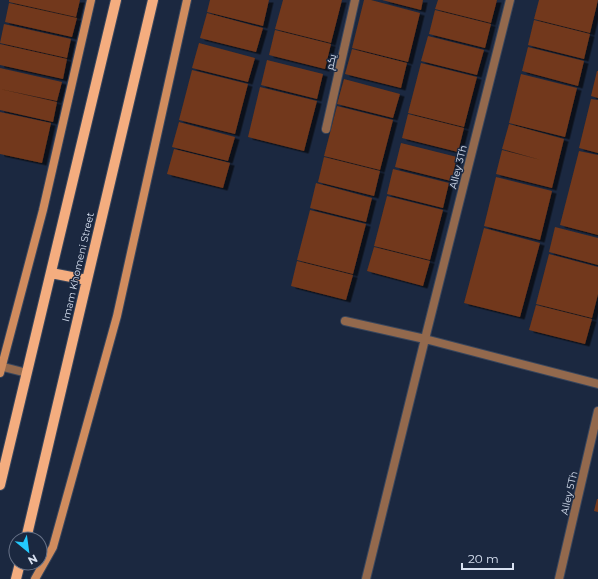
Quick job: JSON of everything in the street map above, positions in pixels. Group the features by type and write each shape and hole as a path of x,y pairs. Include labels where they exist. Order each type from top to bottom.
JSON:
{"main road":[{"path":"0,485 116,0"},
{"name":"Imam Khomeni Street","path":"28,531 153,0"},
{"path":"51,273 87,280"}],"street":[{"path":"27,373 0,369 43,210 91,0"},
{"path":"35,579 53,547 117,316 187,0"},
{"name":"یکم","path":"326,129 355,0"},
{"name":"Alley 3Th","path":"366,579 510,0"},
{"path":"346,322 425,339 598,384"},
{"name":"Alley 5Th","path":"558,579 598,411"}],"building":[{"path":"9,0 80,0 76,17 9,2"},
{"path":"210,0 269,0 263,26 207,12"},
{"path":"283,0 342,0 331,43 275,29"},
{"path":"364,0 371,0 420,13 408,62 352,48"},
{"path":"382,0 423,0 421,10"},
{"path":"438,0 497,0 491,23 435,9"},
{"path":"539,0 598,0 590,33 534,19"},
{"path":"9,3 77,18 72,37 5,22"},
{"path":"435,10 491,24 485,48 429,34"},
{"path":"207,13 263,28 256,52 200,38"},
{"path":"534,20 590,34 584,59 528,45"},
{"path":"4,24 71,39 67,58 0,43"},
{"path":"275,30 331,44 325,69 269,55"},
{"path":"428,36 484,50 477,75 421,61"},
{"path":"199,43 255,58 248,82 192,68"},
{"path":"0,44 67,59 63,79 0,65"},
{"path":"528,47 584,61 578,86 522,71"},
{"path":"352,49 407,63 401,88 345,74"},
{"path":"267,60 323,74 317,99 261,85"},
{"path":"421,63 477,77 464,127 408,113"},
{"path":"0,68 62,82 57,101 0,89"},
{"path":"192,70 248,84 235,134 179,120"},
{"path":"598,71 598,98 591,96"},
{"path":"521,74 577,88 565,137 509,123"},
{"path":"344,79 400,94 393,118 337,104"},
{"path":"260,87 317,101 304,151 248,137"},
{"path":"0,89 57,102 53,122 0,110"},
{"path":"591,99 598,100 598,153 579,148"},
{"path":"337,106 393,120 380,170 324,156"},
{"path":"0,112 51,123 42,163 0,154"},
{"path":"408,114 464,128 458,152 402,138"},
{"path":"179,122 235,137 228,161 172,147"},
{"path":"509,124 564,139 552,188 496,174 502,150 541,160 502,149"},
{"path":"401,143 457,157 451,181 395,167"},
{"path":"174,149 230,163 223,188 167,174"},
{"path":"579,151 598,155 598,235 560,225"},
{"path":"324,157 380,171 374,196 318,182"},
{"path":"393,169 449,183 443,208 387,194"},
{"path":"496,177 552,191 540,240 484,226"},
{"path":"316,183 372,198 366,222 310,208"},
{"path":"387,196 443,210 430,260 374,246"},
{"path":"310,210 366,224 353,274 297,260"},
{"path":"555,227 598,238 598,265 549,252"},
{"path":"484,228 540,243 520,317 464,303"},
{"path":"374,247 430,261 423,286 367,271"},
{"path":"549,254 598,267 598,294 592,318 536,304"},
{"path":"297,261 353,275 346,300 291,286"},
{"path":"536,305 592,319 585,344 529,330"},
{"path":"598,499 598,512 594,511"}]}
